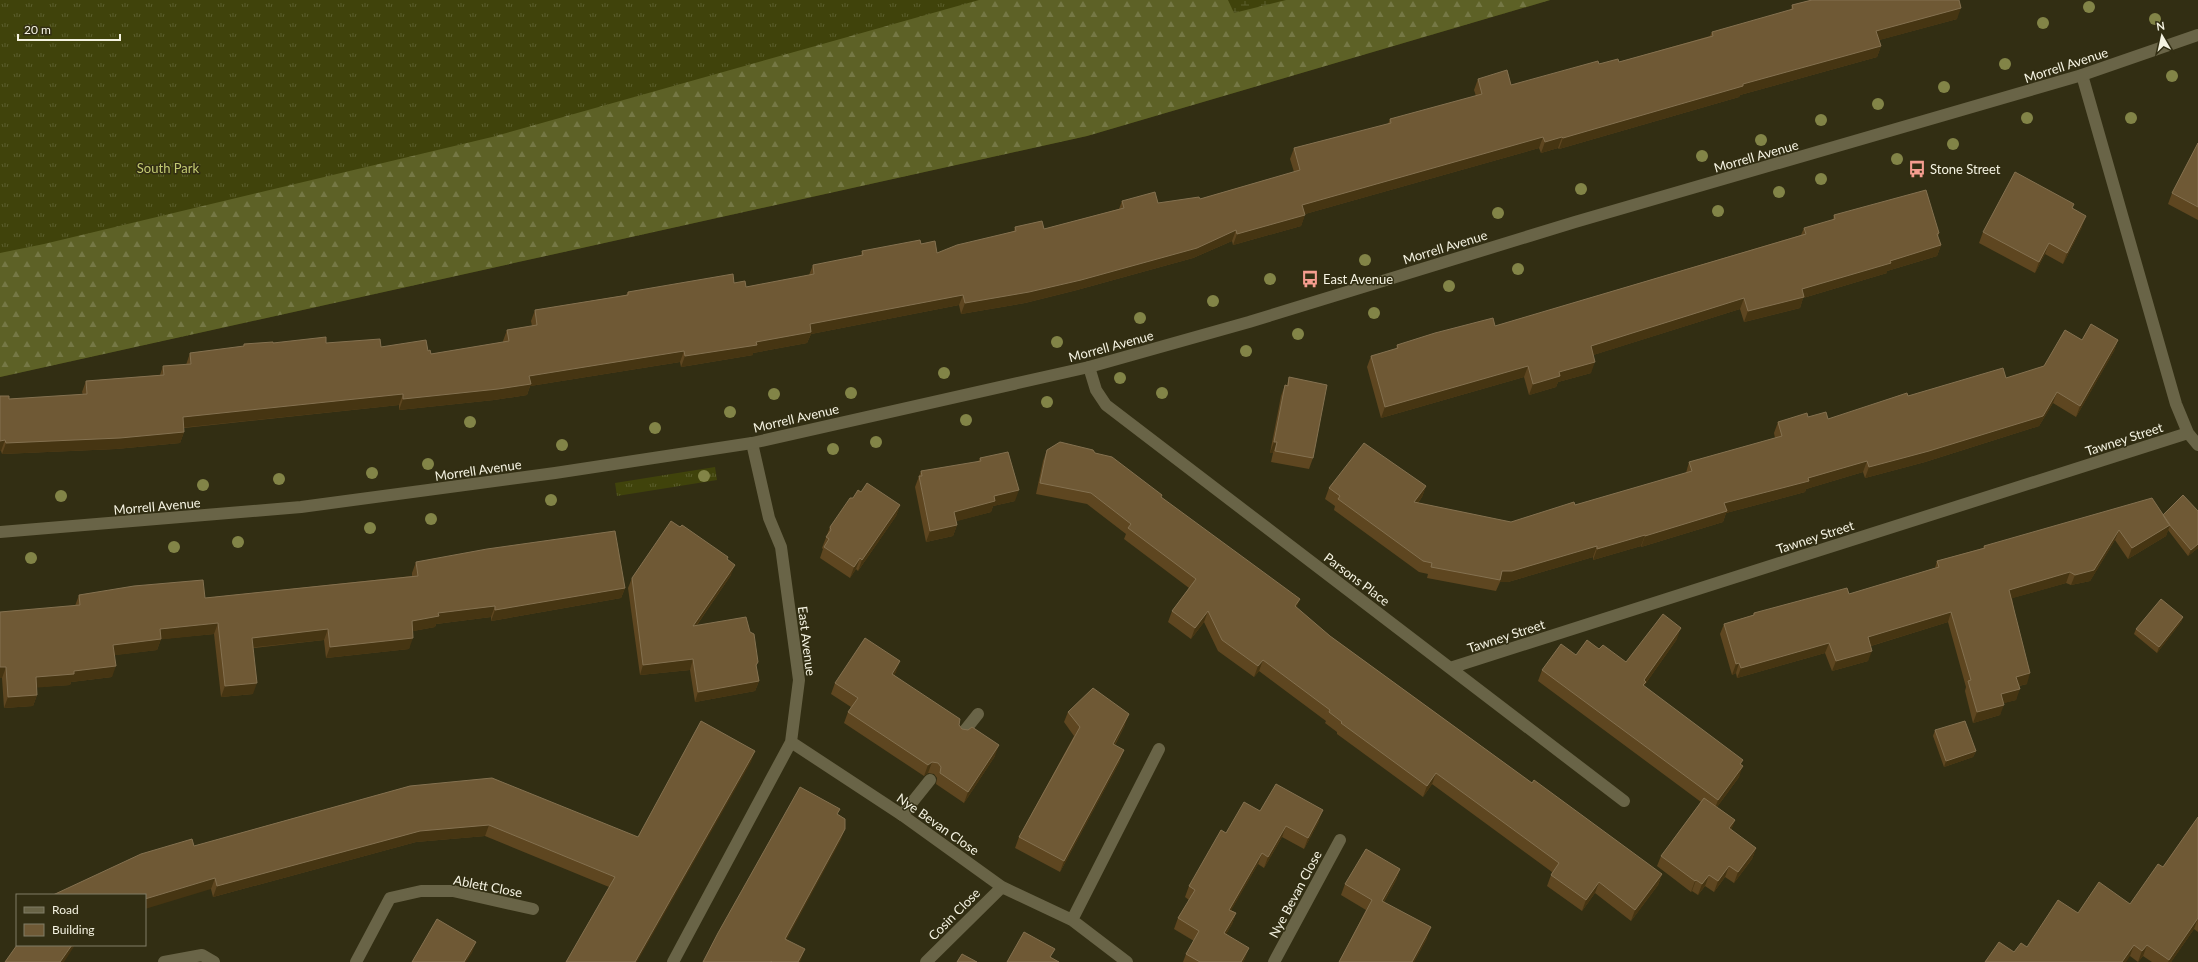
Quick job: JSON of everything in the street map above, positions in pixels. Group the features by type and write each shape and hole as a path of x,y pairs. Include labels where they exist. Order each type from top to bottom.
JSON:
{"street":[{"name":"Morrell Avenue","path":"0,532 208,516 377,498 752,443 1089,367 1256,319 1575,222 2082,76 2198,36"},
{"path":"2082,76 2176,404 2188,433 2198,445"},
{"name":"Parsons Place","path":"1089,367 1096,390 1106,405 1624,801"},
{"name":"Tawney Street","path":"1450,668 2188,433"},
{"name":"East Avenue","path":"673,962 791,742 799,680 780,548 770,518 752,443"},
{"path":"962,734 978,714"},
{"name":"Nye Bevan Close","path":"791,742 902,815 1002,886 1072,920 1127,962"},
{"path":"1072,920 1159,749"},
{"path":"902,815 930,780"},
{"name":"Nye Bevan Close","path":"1274,962 1340,840"},
{"name":"Cosin Close","path":"926,962 1002,886"},
{"name":"Ablett Close","path":"356,962 390,898 421,891 453,891 533,909"},
{"path":"164,962 202,955 214,962"}],"green space":[{"name":"South Park","path":"0,0 1550,0 1087,136 0,377"},
{"path":"979,0 1550,0 1087,136 0,377 0,253 44,244 492,137"},
{"path":"1228,0 1286,0 1234,13"},
{"path":"715,467 717,480 617,496 615,483"}],"building":[{"path":"1812,0 1959,0 1961,8 1876,31 1881,46 1743,84 1743,86 1563,138 1545,142 1543,137 1302,205 1305,215 1237,234 1236,230 1197,248 1081,280 1029,292 965,303 963,295 810,324 811,332 756,342 757,345 685,356 684,351 529,376 531,384 498,389 403,399 403,394 183,417 184,432 120,438 6,443 5,440 0,441 0,396 9,396 9,399 87,394 86,381 164,375 163,366 191,364 190,353 244,346 244,344 273,343 326,337 326,343 380,339 381,347 426,340 428,351 430,350 431,354 509,341 507,330 537,325 535,310 628,295 628,292 733,274 734,283 745,281 746,287 814,274 813,265 863,255 862,251 920,240 921,244 935,241 937,253 957,245 1016,231 1015,227 1042,221 1044,229 1124,208 1122,201 1155,192 1158,203 1199,197 1200,199 1300,170 1294,148 1391,123 1390,119 1482,94 1478,79 1507,70 1511,85 1598,61 1599,64 1618,59 1619,62 1713,36 1712,32 1793,9 1792,5"},
{"path":"2198,143 2198,207 2172,193"},
{"path":"2015,172 2074,204 2072,208 2086,216 2067,253 2049,243 2039,262 1983,232"},
{"path":"1926,190 1939,233 1937,234 1941,245 1890,261 1891,263 1802,289 1804,297 1748,311 1744,298 1591,346 1595,362 1559,372 1560,376 1533,384 1528,366 1385,407 1371,356 1398,348 1397,345 1435,333 1493,318 1495,326 1806,234 1804,228 1835,219 1834,215"},
{"path":"2091,324 2118,340 2080,406 2057,392 2043,416 1929,451 1869,467 1867,461 1808,478 1809,481 1724,503 1727,511 1597,549 1597,546 1512,571 1502,571 1500,580 1431,567 1432,563 1423,561 1338,499 1340,496 1329,488 1364,443 1426,486 1414,502 1511,522 1574,502 1575,505 1692,471 1689,462 1782,436 1778,422 1807,413 1808,417 1826,412 1828,419 1907,393 1908,396 2003,368 2006,378 2044,366 2065,330 2082,340"},
{"path":"1289,377 1327,385 1313,458 1275,451 1277,442 1274,442 1285,385 1288,386"},
{"path":"1060,442 1093,450 1095,453 1112,457 1162,495 1161,497 1300,599 1295,606 1330,636 1532,783 1534,780 1662,874 1635,910 1599,882 1586,900 1551,875 1559,863 1436,773 1427,786 1341,723 1342,722 1329,712 1330,710 1263,660 1258,666 1222,640 1208,611 1195,628 1172,611 1196,579 1128,528 1131,524 1091,493 1040,483 1047,450"},
{"path":"1008,452 1019,490 994,496 995,501 954,512 957,525 930,531 919,476 922,476 921,471 981,461 980,458"},
{"path":"867,483 900,505 862,560 860,558 854,567 824,547 829,539 826,537 831,530 830,527 850,498 853,498 858,490 861,492"},
{"path":"2183,495 2198,511 2198,544 2191,550 2163,515"},
{"path":"2152,498 2170,525 2132,548 2119,530 2094,570 2075,575 2070,572 2009,590 2030,673 2016,677 2020,689 2001,694 2004,705 1977,712 1968,681 1971,680 1951,612 1868,637 1872,651 1836,661 1829,643 1741,668 1739,663 1736,664 1724,624 1754,615 1754,613 1847,588 1849,594 1939,567 1937,561 1985,548 1984,546"},
{"path":"671,521 680,527 682,525 728,557 727,559 735,565 693,626 746,617 750,632 754,634 758,662 756,665 759,681 698,692 693,659 643,665 632,578"},
{"path":"615,531 625,588 495,610 495,606 438,613 439,616 412,621 413,638 330,647 328,629 252,638 257,683 225,686 218,623 160,629 161,639 113,645 116,666 74,671 74,674 36,677 37,695 8,697 6,667 0,667 0,612 80,605 79,595 134,586 203,580 205,598 418,576 416,562 487,549"},
{"path":"2161,599 2183,617 2159,647 2136,629"},
{"path":"1663,614 1681,628 1644,680 1646,682 1643,685 1743,760 1740,764 1743,766 1718,800 1542,670 1561,644 1576,655 1587,640 1599,649 1603,645 1626,662"},
{"path":"865,638 900,661 892,674 960,719 959,725 962,729 968,730 972,727 999,745 968,792 940,773 941,767 938,763 932,762 928,765 848,712 858,698 835,683"},
{"path":"1093,688 1129,714 1113,744 1124,750 1064,861 1019,837 1080,727 1068,712"},
{"path":"701,721 755,751 635,962 566,962 615,877 489,825 420,831 217,886 215,878 146,899 146,894 55,894 141,854 192,839 194,846 410,786 492,778 638,837"},
{"path":"1965,721 1976,751 1946,761 1935,730"},
{"path":"1276,784 1323,810 1308,838 1286,826 1268,857 1262,853 1229,910 1236,913 1224,933 1249,948 1241,962 1200,962 1186,954 1199,931 1178,918 1195,890 1189,886 1221,830 1226,833 1244,802 1260,811"},
{"path":"800,787 840,809 837,814 845,819 845,829 785,939 805,949 798,962 703,962 718,933"},
{"path":"1704,798 1735,820 1729,828 1756,848 1738,872 1729,866 1718,881 1709,875 1702,884 1696,880 1695,881 1661,856"},
{"path":"2198,817 2198,918 2169,960 2147,945 2142,951 2134,945 2122,962 1985,962 1999,942 2014,952 2021,943 2027,947 2058,900 2078,913 2099,882 2130,904 2158,864 2163,867"},
{"path":"1366,849 1400,869 1382,901 1431,927 1412,962 1339,962 1372,900 1345,884"},
{"path":"437,919 476,942 464,962 412,962"},
{"path":"1024,932 1055,949 1050,957 1059,962 1007,962"},
{"path":"16,946 71,946 60,962 5,962"},
{"path":"962,954 977,962 957,962"}],"place":[{"name":"Stone Street","path":"1917,169"},
{"name":"East Avenue","path":"1310,279"}]}
